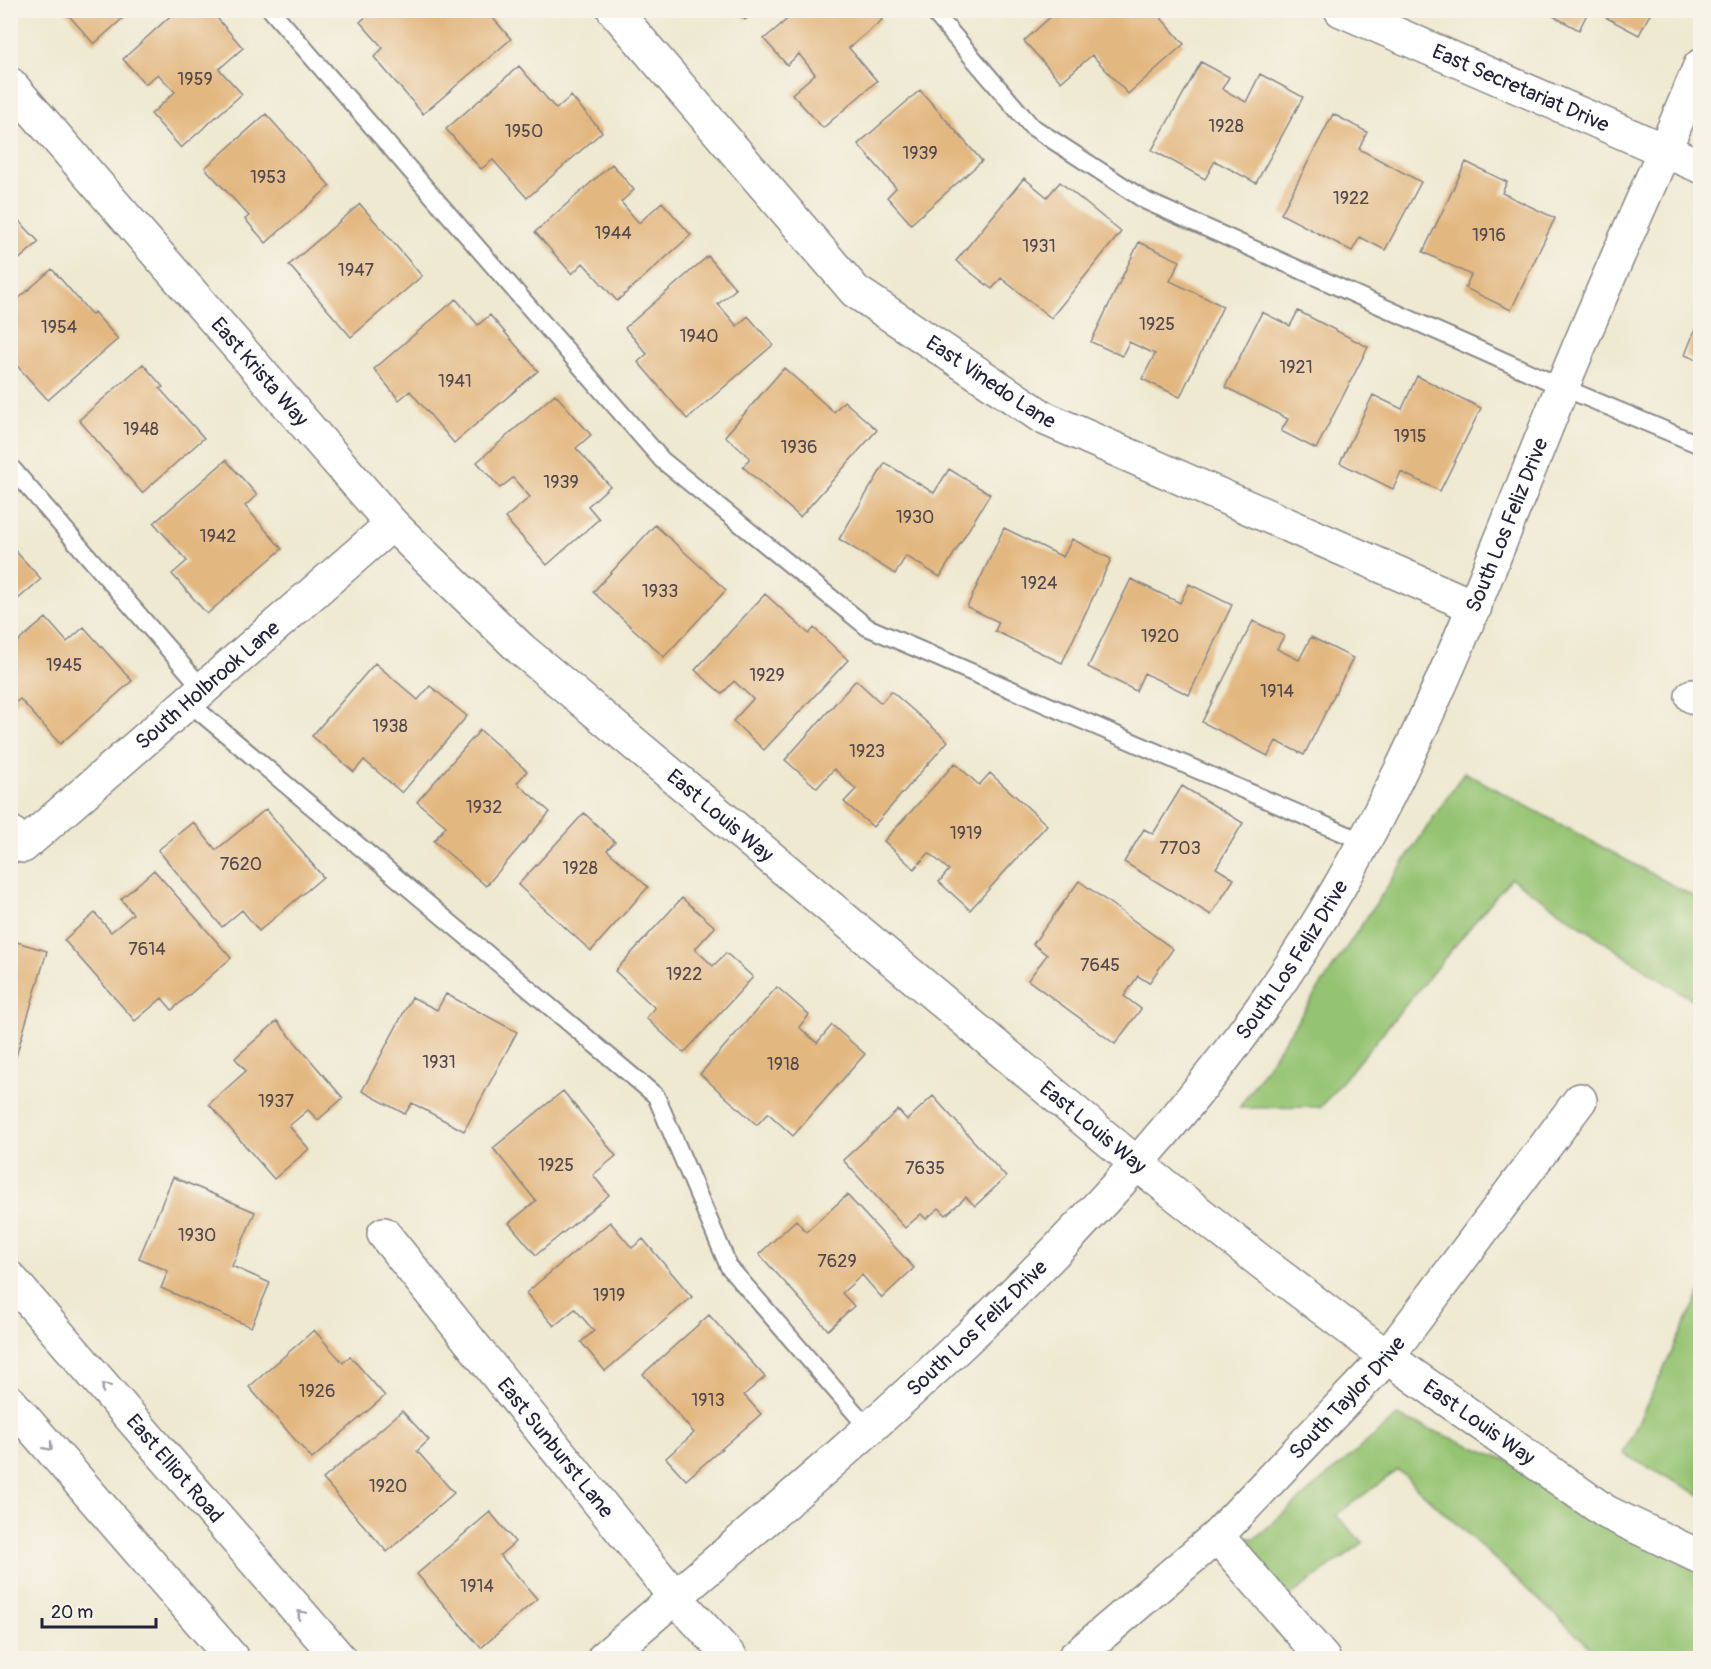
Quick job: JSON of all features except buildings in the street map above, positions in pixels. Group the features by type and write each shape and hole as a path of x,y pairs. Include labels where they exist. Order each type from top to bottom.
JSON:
{"street":[{"name":"East Vinedo Lane","path":"614,10 855,291 1044,418 1475,608"},
{"name":"East Secretariat Drive","path":"1341,10 1701,166"},
{"name":"South Los Feliz Drive","path":"604,1659 938,1368 1061,1248 1204,1083 1264,1004 1317,925 1387,798 1475,608 1563,387 1701,66"},
{"name":"East Krista Way","path":"10,84 392,524 521,649"},
{"name":"South Holbrook Lane","path":"17,839 196,696 392,524"},
{"name":"East Louis Way","path":"521,649 1136,1163 1260,1261 1387,1357 1606,1512 1701,1557"},
{"name":"South Taylor Drive","path":"1074,1659 1217,1536 1387,1357 1580,1100"},
{"name":"East Sunburst Lane","path":"384,1234 675,1597 731,1659"},
{"name":"East Elliot Road","path":"10,1278 339,1659"},
{"path":"10,1402 232,1659"},
{"path":"1217,1536 1323,1659"}],"lane":[{"path":"271,10 662,460 867,627 1364,842"},
{"path":"932,10 1031,126 1146,201 1563,387 1701,445"},
{"path":"10,466 196,696 656,1096 729,1267 869,1429"}],"green space":[{"path":"1464,772 1700,900 1700,1004 1653,975 1511,878 1321,1107 1239,1108"},
{"path":"1700,1293 1700,1495 1623,1454"},
{"path":"1397,1416 1700,1538 1700,1658 1602,1658 1398,1470 1336,1515 1363,1543 1288,1597 1217,1536 1255,1538"}]}
